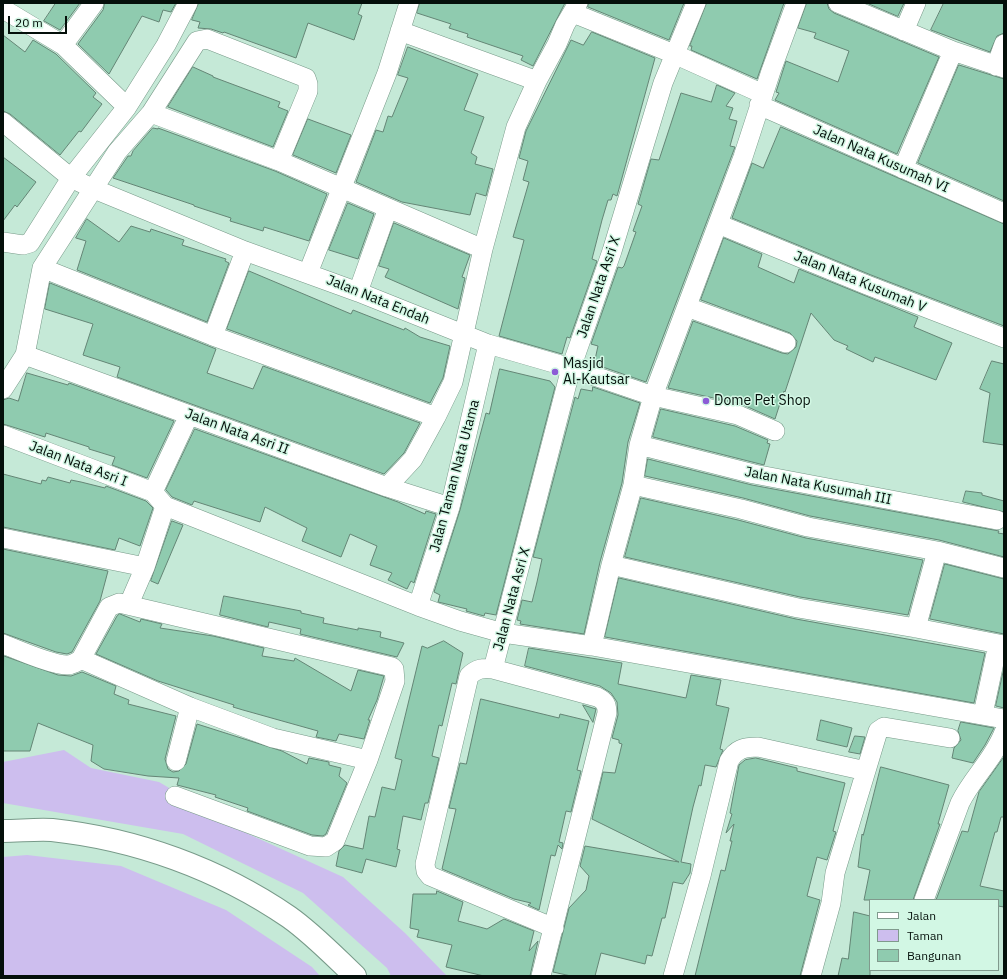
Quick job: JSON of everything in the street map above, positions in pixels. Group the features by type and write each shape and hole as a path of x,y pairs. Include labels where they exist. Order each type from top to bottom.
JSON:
{"highway":[{"path":"3,831 50,830 112,840 174,857 249,892 290,918 322,944 355,976"},
{"path":"3,844 30,843 99,849 163,868 196,880 226,894 269,918 300,942 337,976"}],"street":[{"path":"63,45 94,3"},
{"path":"3,389 25,355 42,268 83,184 127,107 166,46 188,3"},
{"path":"308,273 384,80 409,3"},
{"name":"Jalan Nata Asri X","path":"493,669 571,368 612,251 663,83 696,3"},
{"path":"592,646 611,565 633,485 639,445 653,396 743,157 761,100 796,3"},
{"path":"838,3 953,52 1000,67 1004,44"},
{"path":"904,30 916,3"},
{"path":"387,487 413,459 453,382 482,249 516,127 565,25 576,8"},
{"name":"Jalan Nata Kusumah VI","path":"576,8 674,54 761,100 903,169 1004,213"},
{"path":"3,9 63,45 127,107"},
{"path":"400,31 537,81"},
{"path":"3,242 23,245 30,243 83,184 117,152 151,113 197,41 207,39 306,78 308,91 279,160"},
{"path":"903,169 953,52"},
{"path":"151,113 155,113 279,160 482,249"},
{"name":"Jalan Nata Endah","path":"3,122 83,184 244,251 358,292 488,344 571,368 653,396 738,415 775,431"},
{"path":"358,292 388,208"},
{"name":"Jalan Nata Kusumah V","path":"718,224 867,285 1004,338"},
{"path":"213,336 244,251"},
{"path":"42,268 213,336 436,417"},
{"path":"687,307 786,343"},
{"name":"Jalan Taman Nata Utama","path":"418,606 450,507 488,344"},
{"name":"Jalan Nata Asri II","path":"25,355 387,487 450,507"},
{"path":"129,604 144,567 159,499 189,415"},
{"name":"Jalan Nata Asri I","path":"3,435 418,606 503,633 592,646 889,700 983,714 1004,719"},
{"name":"Jalan Nata Kusumah III","path":"639,445 754,474 997,520"},
{"path":"633,485 741,509 808,527 937,551 1004,568"},
{"path":"3,538 144,567"},
{"path":"916,628 937,551"},
{"path":"611,565 798,608 1001,644 983,714"},
{"path":"3,644 30,655 66,665 75,664 82,659 109,607 119,603 129,604 392,667 396,672 395,681 368,760 335,841 326,847 310,846 175,796"},
{"path":"82,659 190,707 273,738 368,760"},
{"path":"541,976 554,928 607,713 607,706 604,700 597,697 493,669 483,668 474,670 469,676 425,864 426,871 430,876 554,928"},
{"path":"176,761 190,707"},
{"path":"811,976 831,903 835,873 878,731 884,727 950,738"},
{"path":"924,899 964,794 996,751 1004,732"},
{"path":"673,976 701,876 729,760 733,753 748,747 758,747 866,771"}],"green space":[{"path":"64,750 91,768 159,782 244,832 343,877 405,933 447,976 391,976 387,968 303,893 183,834 3,803 3,762"},
{"path":"27,855 121,866 226,910 312,967 320,976 3,976 3,857"}],"building":[{"path":"56,3 80,3 60,30 44,21"},
{"path":"105,3 176,3 171,12 163,10 159,22 142,16 109,74 78,44 103,10"},
{"path":"199,3 362,3 358,14 362,16 354,40 308,23 296,58 224,32 198,28 200,22 192,20"},
{"path":"420,3 565,3 533,66 521,60 523,56 467,37 468,34 449,28 451,24 417,13"},
{"path":"589,3 684,3 669,40 588,7"},
{"path":"707,3 784,3 757,79 691,50 692,46 690,46"},
{"path":"807,3 827,3 829,9 834,13 939,57 897,154 775,100 779,93 776,92 786,61 838,82 849,51 814,38 816,33 798,28"},
{"path":"867,3 904,3 898,16"},
{"path":"944,3 1004,3 1004,33 997,36 990,52 931,30"},
{"path":"592,32 655,58 617,196 613,194 611,200 608,200 602,220 592,259 597,261 570,338 567,337 562,354 499,336 524,240 513,237 529,182 523,180 528,161 519,158 526,131 571,40 583,45"},
{"path":"3,35 25,52 33,40 56,54 96,93 93,97 102,104 81,132 79,131 60,155 10,114 3,111"},
{"path":"408,47 478,74 464,110 484,117 471,153 477,157 475,164 493,169 486,196 476,193 470,215 402,202 356,182 376,130 383,132 388,116 392,117 408,78 398,75"},
{"path":"959,65 1004,79 1004,201 918,163"},
{"path":"193,67 213,77 280,102 278,107 288,111 273,147 168,107"},
{"path":"717,85 735,93 726,106 733,108 729,119 737,121 730,146 735,147 646,382 594,364 598,346 591,344 618,267 622,268 624,266 636,232 633,231 642,206 638,204 651,159 659,160 681,93 711,102"},
{"path":"308,119 351,135 336,173 293,155"},
{"path":"781,127 1004,224 1004,326 871,275 732,218 752,163 763,168"},
{"path":"153,128 158,128 275,171 327,194 309,241 264,227 263,231 230,221 231,218 113,178 128,156 131,156 133,151"},
{"path":"3,157 36,182 17,207 15,205 3,221"},
{"path":"348,203 374,214 358,259 329,250"},
{"path":"87,219 119,242 131,226 150,232 151,229 184,240 182,245 226,259 225,261 229,263 207,322 77,270 86,241 76,238"},
{"path":"394,223 470,255 462,277 465,278 458,309 385,277 389,269 379,266"},
{"path":"724,238 762,254 758,267 794,283 799,269 918,317 914,327 952,343 936,380 875,357 873,362 846,349 848,346 834,340 811,313 775,419 741,404 668,388 693,321 782,353 788,354 796,347 797,341 790,333 701,300"},
{"path":"249,271 351,314 353,310 404,330 405,328 420,337 450,346 443,378 430,403 227,329"},
{"path":"50,283 216,349 207,373 253,389 263,366 420,423 404,453 384,474 117,377 120,367 83,355 93,324 45,309"},
{"path":"992,361 1004,364 1004,445 983,442 990,393 980,389"},
{"path":"500,369 550,381 555,387 496,615 485,613 484,616 466,611 467,609 438,602 440,595 434,592 460,510 486,413 489,414"},
{"path":"27,373 68,385 69,383 174,421 147,478 112,465 115,457 89,449 89,447 46,433 45,437 3,424 3,400 9,398 18,401"},
{"path":"593,387 640,403 628,442 622,483 600,562 584,634 520,624 521,621 517,620 522,600 532,602 537,582 542,559 533,557 575,397 578,399 581,389 592,391"},
{"path":"661,409 735,426 768,440 767,443 770,444 764,465 653,437"},
{"path":"195,429 398,502 425,514 426,511 436,514 414,583 411,581 407,589 388,580 392,573 370,565 377,546 350,534 341,557 302,541 307,528 265,507 260,522 194,501 192,505 172,497 166,490"},
{"path":"648,459 752,485 999,531 998,533 1004,534 1004,557 939,540 810,516 743,498 645,476"},
{"path":"3,474 41,484 42,480 46,481 48,477 70,483 71,480 105,488 106,486 146,501 153,508 140,546 119,538 115,550 3,527"},
{"path":"966,491 982,493 982,495 1004,501 1004,512 963,502"},
{"path":"641,498 738,520 806,538 923,560 908,615 800,597 625,557"},
{"path":"172,521 183,525 158,584 151,581"},
{"path":"3,549 108,571 100,601 72,652 67,654 56,652 3,633"},
{"path":"945,564 1004,579 1004,634 930,619"},
{"path":"619,578 796,619 985,653 974,703 605,637"},
{"path":"224,596 301,611 301,613 324,618 323,623 358,630 358,628 381,632 380,637 404,643 397,657 300,634 301,629 269,622 268,627 220,615"},
{"path":"120,614 140,622 141,619 162,624 160,628 213,636 264,648 262,656 294,661 295,658 351,691 358,670 384,676 377,700 368,720 370,720 364,739 339,734 336,741 316,737 318,731 233,707 234,705 158,681 96,654 117,616"},
{"path":"444,641 463,653 456,684 452,683 442,726 439,725 432,756 439,758 428,803 425,803 421,820 403,816 397,849 400,850 396,867 366,859 362,873 336,866 339,851 345,845 363,849 369,816 375,817 382,787 395,790 402,760 395,758 422,646 427,648"},
{"path":"529,648 622,663 618,684 686,698 691,675 721,680 716,705 729,708 720,749 723,750 716,767 705,765 701,786 699,785 693,807 681,862 691,864 690,873 683,884 673,882 665,918 662,918 652,956 647,955 645,964 601,953 595,976 571,976 553,972 569,908 586,890 589,876 580,866 585,846 679,862 592,819 603,772 615,773 622,744 619,743 619,740 612,738 618,715 617,702 611,693 600,686 525,666"},
{"path":"4,656 58,675 71,676 82,672 116,686 114,694 129,700 128,704 176,716 165,759 168,769 173,772 179,771 186,764 197,724 282,751 307,764 309,758 329,762 329,765 341,768 339,776 347,783 326,834 323,836 312,835 247,811 248,808 215,797 216,795 177,785 179,778 148,776 104,769 91,761 93,745 38,723 30,751 3,751"},
{"path":"1004,668 1004,708 996,706"},
{"path":"481,699 559,718 560,714 589,721 577,770 581,771 571,812 566,811 559,842 563,843 562,849 558,845 555,856 551,855 539,910 528,905 531,903 514,899 442,869 456,809 449,808 460,763 466,764"},
{"path":"583,705 596,709 593,722"},
{"path":"821,720 852,728 847,747 817,740"},
{"path":"961,722 994,728 973,763 952,758 954,748 961,740 958,731"},
{"path":"855,736 865,737 860,754 849,752"},
{"path":"1004,757 1004,817 1001,817 997,832 995,832 980,886 1004,891 1004,907 999,906 999,899 936,899 962,831 968,832 979,792"},
{"path":"756,758 797,768 797,771 845,783 833,831 836,832 827,860 817,857 807,896 820,900 800,976 695,976 721,870 725,871 732,841 730,841 734,824 726,833 732,814 730,813 739,765 745,760"},
{"path":"881,767 949,785 938,824 940,824 913,899 864,900 870,870 858,867 862,834 863,835"},
{"path":"437,891 463,902 458,921 487,929 504,919 534,931 529,951 538,941 530,976 484,976 446,967 452,945 417,937 419,930 410,928 413,894 436,894"},
{"path":"854,912 869,916 870,976 838,976 842,958 848,959"}],"place":[{"name":"Masjid Al-Kautsar","path":"555,372"},
{"name":"Dome Pet Shop","path":"706,401"}]}
